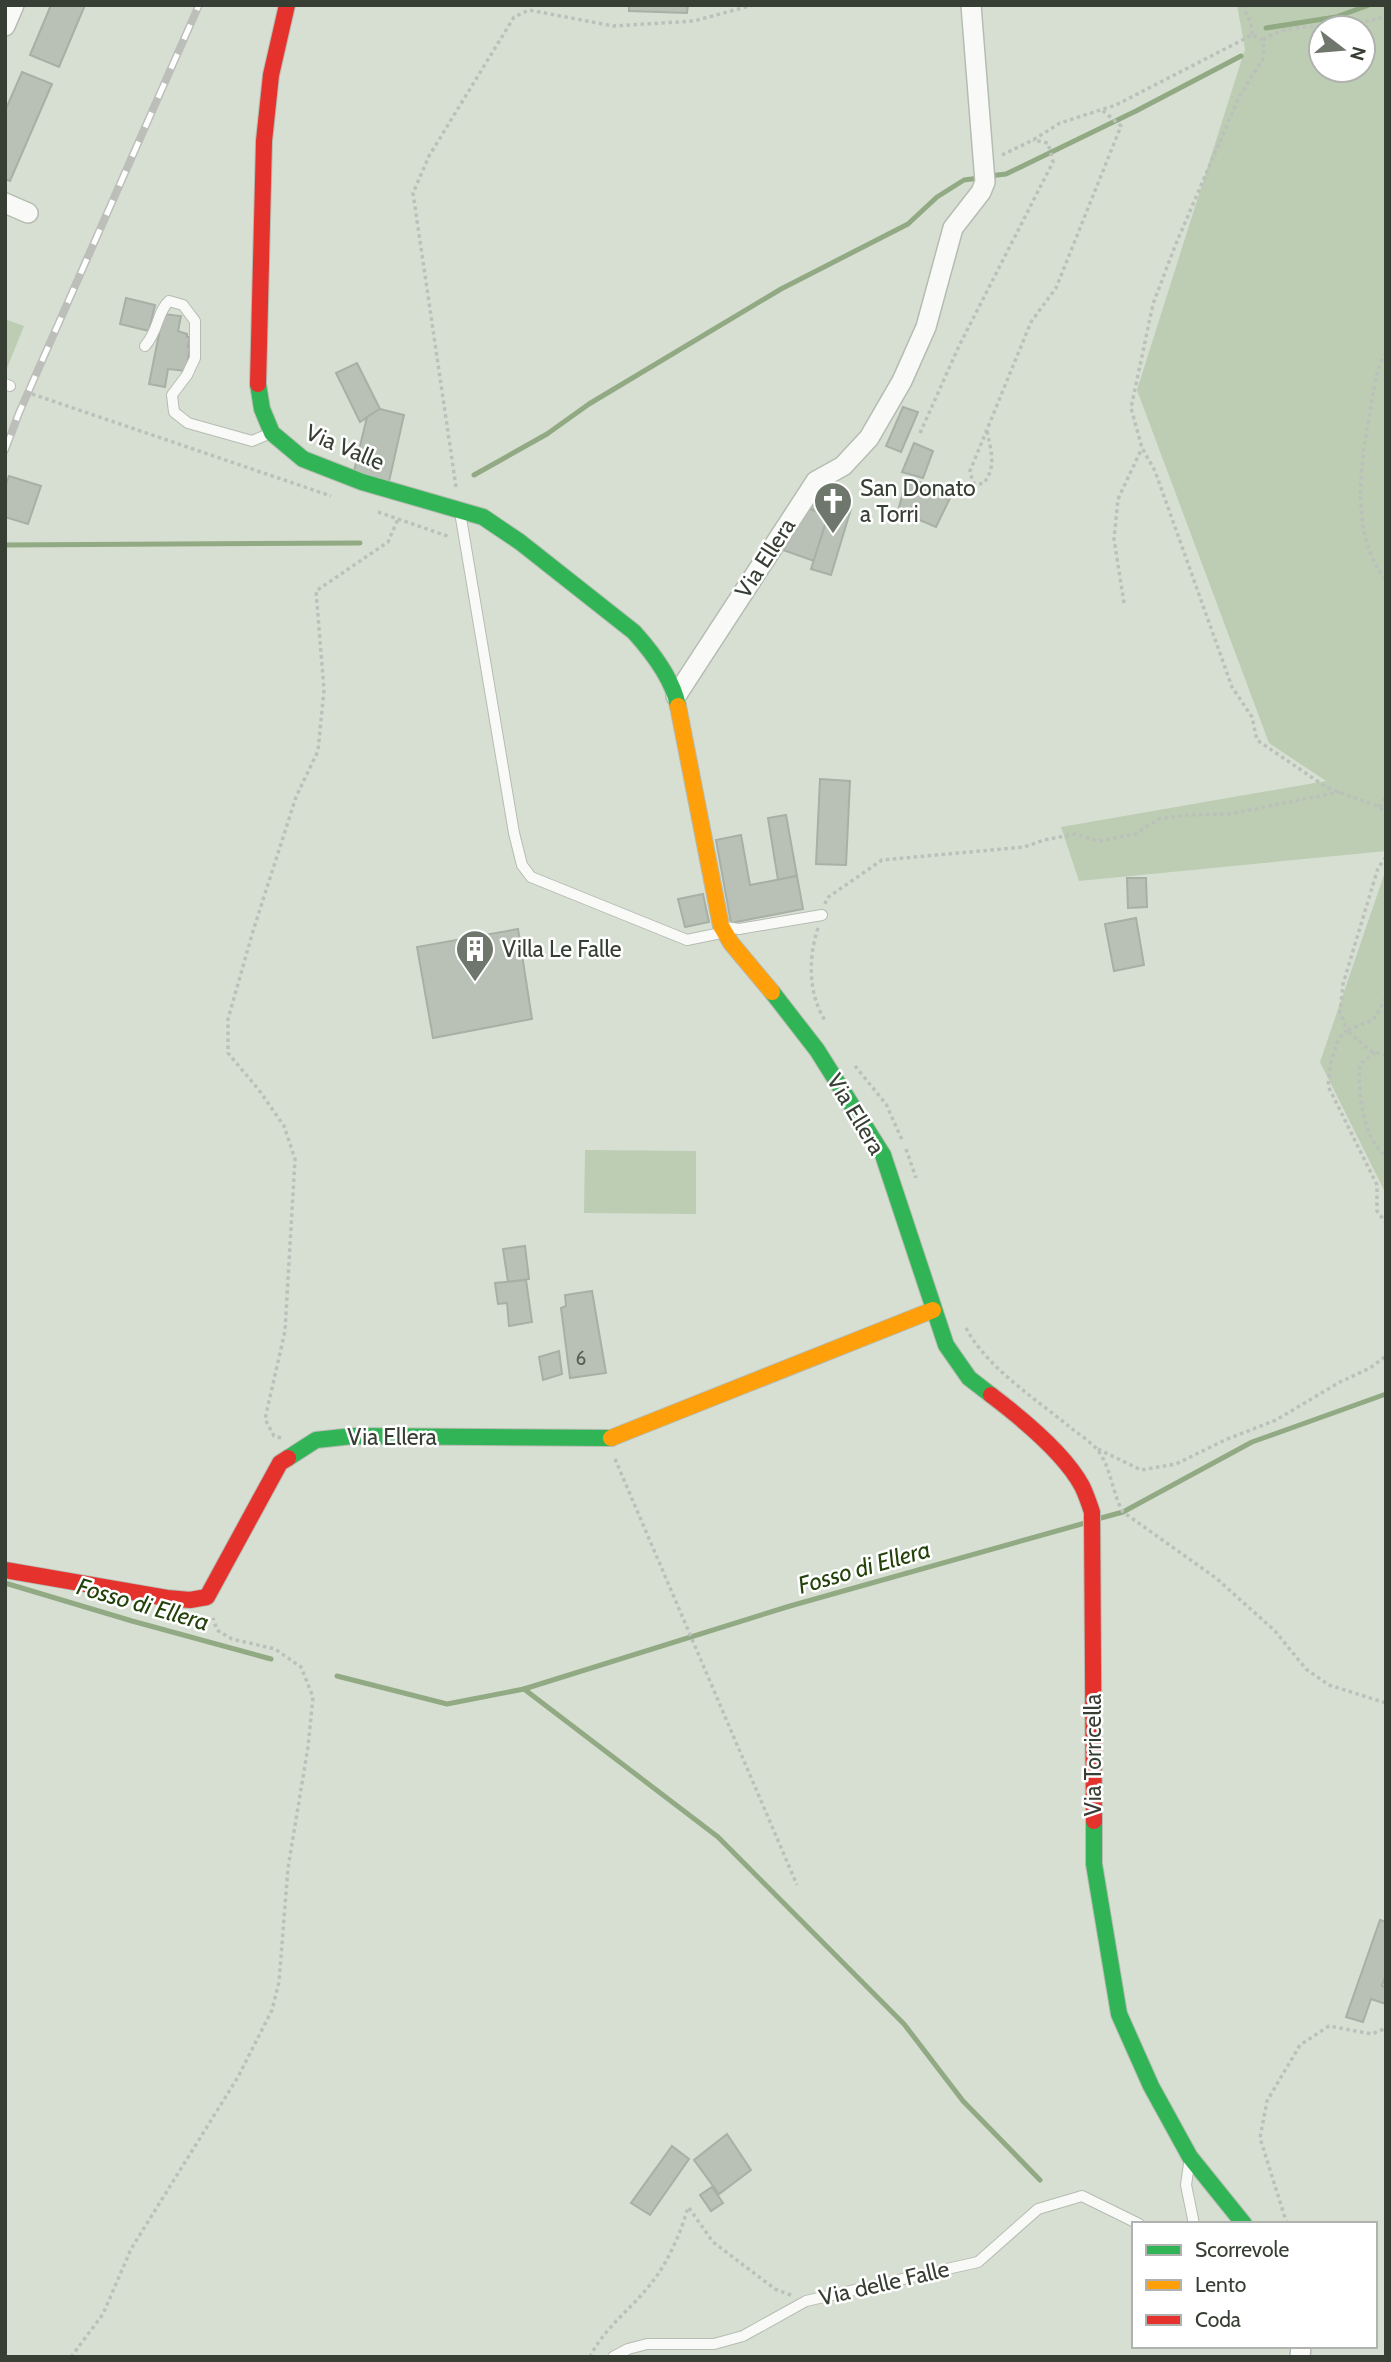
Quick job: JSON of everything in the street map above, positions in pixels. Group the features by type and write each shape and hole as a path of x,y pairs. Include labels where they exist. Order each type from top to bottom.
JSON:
{"street":[{"path":"5,26 14,5"},
{"name":"Via Valle","path":"287,5 271,75 263,168 258,382 262,409 272,433 303,459 362,482 483,517 520,542 634,632 650,650 677,696"},
{"path":"971,5 984,173"},
{"name":"Via Ellera","path":"206,1597 280,1463 316,1440 353,1436 612,1438 933,1310 883,1155 817,1050 731,943 723,929 677,696 816,481 842,466 869,438 902,382 926,327 953,228 981,192 984,173"},
{"path":"5,203 28,213"},
{"name":"Via Torricella","path":"933,1310 946,1345 969,1378 1017,1415 1061,1458 1082,1485 1092,1519 1094,1864 1119,2014 1151,2086 1190,2157 1242,2222"},
{"path":"5,1570 167,1598 190,1600 206,1597"}],"lane":[{"path":"145,346 155,335 163,306 169,301 183,305 195,321 195,358 187,375 172,395 174,412 188,424 252,441 272,433"},
{"path":"460,510 513,833 522,865 531,877 687,940 723,929 739,929 822,915"},
{"path":"1190,2157 1186,2185 1194,2222"},
{"name":"Via delle Falle","path":"613,2357 628,2349 647,2344 714,2344 743,2336 806,2301 978,2262 1038,2209 1082,2196 1135,2222"}],"path":[{"path":"460,510 413,193 429,156 514,17 529,10 613,26 694,21 753,5"},
{"path":"1242,5 1251,23 1252,35"},
{"path":"1264,40 1272,34 1311,26 1351,24 1386,17"},
{"path":"984,173 1060,123 1116,105 1252,35"},
{"path":"1252,35 1264,40"},
{"path":"1264,40 1264,57 1239,97 1153,304 1131,408 1142,448 1155,471 1232,687 1252,717 1256,740 1326,787 1379,807 1386,813"},
{"path":"986,431 993,462 989,476 983,484 973,483 970,471 986,431 1031,322 1056,288 1121,125 1101,110"},
{"path":"920,433 959,346 1053,162 1048,143 1034,140"},
{"path":"1386,353 1375,384 1359,485 1365,529 1376,567 1386,580"},
{"path":"32,394 332,496"},
{"path":"1124,603 1114,539 1118,499 1142,448"},
{"path":"371,510 464,541"},
{"path":"306,1446 275,1436 265,1419 285,1331 295,1159 284,1126 228,1053 228,1019 296,797 318,751 324,690 316,591 388,542 398,519"},
{"path":"826,1022 819,1012 811,980 816,934 827,898 882,860 1024,847 1075,834 1098,841 1135,834 1159,819 1229,814 1340,792"},
{"path":"1379,807 1386,797"},
{"path":"1386,857 1378,868 1343,984 1340,1012 1347,1030 1370,1051 1386,1055"},
{"path":"1386,998 1373,1020 1347,1030 1338,1040 1331,1062 1328,1086 1377,1185 1377,1211 1386,1223"},
{"path":"1375,1052 1360,1064 1361,1105 1375,1147 1386,1156"},
{"path":"854,1064 886,1104 911,1159 918,1185"},
{"path":"964,1324 974,1343 1005,1374 1095,1447 1142,1470 1176,1464 1225,1440 1276,1420 1340,1382 1370,1368 1386,1356"},
{"path":"606,1438 797,1885"},
{"path":"1095,1447 1107,1464 1117,1502 1123,1512 1216,1578 1275,1631 1306,1669 1329,1685 1386,1703"},
{"path":"71,2357 103,2314 131,2249 238,2077 272,2010 279,1982 288,1868 313,1697 301,1667 275,1649 232,1639 217,1630 206,1597"},
{"path":"1286,2222 1260,2138 1267,2101 1300,2045 1329,2026 1372,2034 1386,2028"},
{"path":"590,2357 603,2334 654,2280 684,2225 688,2207 713,2242 775,2289 806,2301"}],"green space":[{"path":"1237,5 1386,5 1386,851 1079,881 1061,827 1326,781 1269,743 1137,390 1245,49"},
{"path":"5,319 24,326 5,373"},
{"path":"1386,869 1386,1194 1320,1062"},
{"path":"585,1150 696,1151 696,1214 584,1213"}],"building":[{"path":"51,5 85,5 59,67 30,55"},
{"path":"629,5 688,5 687,13 629,11"},
{"path":"22,72 52,84 10,181 5,179 5,111"},
{"path":"126,298 155,305 149,331 120,324"},
{"path":"163,314 181,316 178,331 190,337 186,371 168,369 165,387 149,384"},
{"path":"357,363 380,409 360,422 336,373"},
{"path":"903,407 918,412 901,452 886,446"},
{"path":"380,409 404,415 388,486 353,475 367,417"},
{"path":"914,443 933,451 923,478 902,472"},
{"path":"9,476 41,486 28,524 5,517 5,487"},
{"path":"906,481 918,486 919,482 947,490 946,496 950,498 936,527 898,511"},
{"path":"819,490 829,493 820,512 808,509"},
{"path":"825,501 832,503 814,561 783,550 808,509 820,512"},
{"name":"San Donato a Torri","path":"832,503 851,509 831,575 811,569"},
{"path":"820,779 850,781 846,865 816,864"},
{"path":"786,815 797,876 778,880 768,818"},
{"path":"741,835 750,885 797,876 803,909 731,923 716,840"},
{"path":"1127,878 1146,878 1147,907 1128,908"},
{"path":"703,894 709,922 685,927 678,899"},
{"path":"1136,918 1144,965 1114,971 1105,924"},
{"name":"Villa Le Falle","path":"518,929 532,1019 433,1038 417,947"},
{"path":"525,1246 529,1279 508,1282 503,1249"},
{"path":"526,1280 532,1322 509,1326 507,1303 498,1304 495,1283"},
{"path":"592,1291 606,1373 570,1378 561,1308 566,1306 565,1295"},
{"path":"559,1351 562,1374 543,1380 539,1357"},
{"path":"1380,1920 1386,1922 1386,1974 1382,1986 1386,1987 1386,2004 1371,1999 1363,2022 1346,2017"},
{"path":"727,2134 751,2170 719,2194 694,2160"},
{"path":"672,2146 689,2159 650,2215 631,2203"},
{"path":"712,2187 723,2203 711,2211 700,2195"}],"waterway":[{"path":"1266,28 1336,17 1369,5"},
{"path":"989,176 1006,174 1241,56"},
{"path":"474,475 547,434 589,404 781,289 908,224 937,197 964,180 979,178"},
{"path":"5,545 360,543"},
{"name":"Fosso di Ellera","path":"1101,1518 1123,1512 1252,1442 1386,1394"},
{"name":"Fosso di Ellera","path":"337,1676 447,1704 524,1689 790,1606 1085,1523"},
{"name":"Fosso di Ellera","path":"5,1583 271,1659"},
{"path":"524,1689 718,1837 904,2024 963,2101 1040,2180"}],"railway":[{"path":"5,450 199,5"}],"traffic: fast":[{"path":"258,384 262,409 272,433 303,459 362,482 483,517 520,542 634,632 667,676 678,706"},
{"path":"772,992 817,1050 883,1155 946,1345 969,1378 991,1395"},
{"path":"288,1458 316,1440 353,1436 611,1438"},
{"path":"1094,1821 1094,1864 1119,2014 1151,2086 1190,2157 1242,2222"}],"traffic: slow":[{"path":"678,706 721,926 731,943 772,992"},
{"path":"611,1438 933,1310"}],"traffic: jam":[{"path":"258,384 264,141 271,75 287,5"},
{"path":"991,1395 1028,1425 1065,1461 1082,1486 1092,1512 1094,1821"},
{"path":"5,1570 167,1598 190,1600 207,1597 280,1463 288,1458"}],"place":[{"name":"San Donato a Torri","path":"833,535"},
{"name":"Villa Le Falle","path":"475,983"}]}
